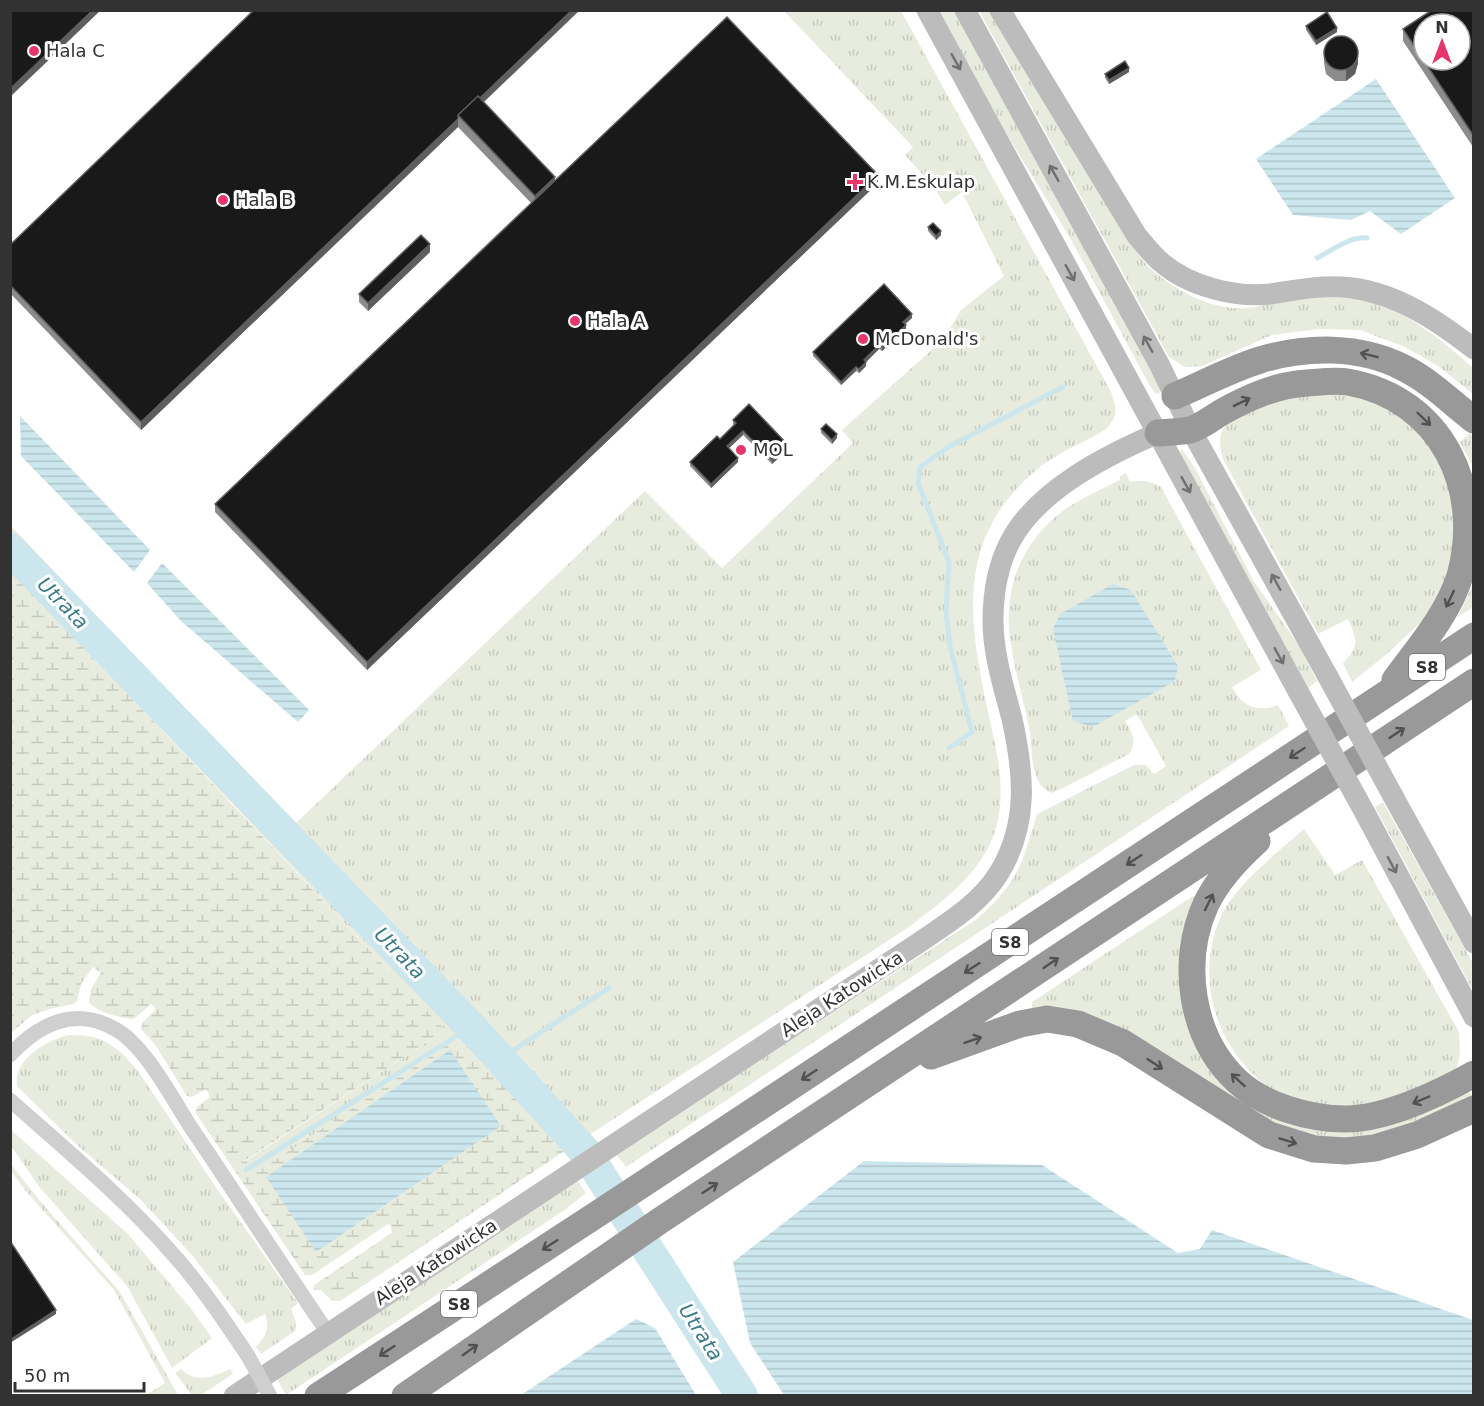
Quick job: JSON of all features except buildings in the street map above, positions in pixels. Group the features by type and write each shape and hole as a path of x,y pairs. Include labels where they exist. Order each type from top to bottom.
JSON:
{"highway":[{"path":"1175,396 1258,361 1304,351 1357,352 1381,358 1404,368 1446,396 1473,420"},
{"path":"1158,433 1191,430 1268,390 1305,383 1347,382 1377,391 1407,405 1434,429 1449,450 1460,475 1467,504 1468,537 1459,578 1439,621 1381,698"},
{"name":"S8","path":"318,1395 639,1187 1473,636"},
{"name":"S8","path":"405,1395 622,1246 1473,682"},
{"path":"1313,789 1236,859 1206,905 1195,942 1192,989 1206,1037 1218,1059 1237,1081 1259,1096 1282,1107 1318,1117 1348,1119 1410,1104 1449,1088 1473,1074"},
{"path":"880,1077 940,1052 1020,1024 1047,1019 1078,1024 1123,1043 1269,1135 1314,1149 1346,1151 1376,1148 1417,1135 1473,1109"}],"street":[{"path":"927,10 1365,813 1473,1017"},
{"path":"965,10 1175,396 1191,430 1473,943"},
{"path":"1000,10 1137,236 1161,263 1183,277 1209,288 1227,292 1268,294 1297,288 1342,287 1385,296 1425,314 1473,349"},
{"path":"1158,433 1175,396"},
{"name":"Aleja Katowicka","path":"234,1395 917,945 982,895 998,874 1010,852 1023,803 1019,754 994,636 993,607 1003,560 1010,541 1025,520 1056,489 1108,456 1158,433"},
{"path":"10,1055 40,1029 70,1019 98,1022 130,1039 155,1072 328,1333"},
{"path":"10,1100 110,1189 153,1232 205,1293 248,1356 270,1395"}],"green space":[{"path":"784,11 901,11 1111,392 1114,403 1114,417 1105,430 1048,461 1012,494 991,524 979,556 974,588 977,657 998,759 1001,789 998,818 989,846 982,859 964,881 909,927 563,1152 460,1036 253,1176 244,1162 445,1030 11,568 11,526 295,824 645,491 722,568 853,443 842,430 943,340 961,310 1004,276 962,192 945,205 934,187 905,155 913,147"},
{"path":"938,11 954,11 1155,379 1159,394 1155,393 1150,386 1069,236 996,117"},
{"path":"979,11 991,11 1129,241 1145,263 1158,275 1181,291 1220,306 1251,308 1299,299 1351,298 1393,310 1422,326 1473,368 1473,394 1438,366 1405,347 1360,330 1318,329 1272,335 1202,366 1185,367 1169,357"},
{"path":"1290,392 1359,393 1409,418 1454,473 1460,532 1439,605 1388,653 1352,682 1343,663 1352,652 1355,642 1348,619 1318,634 1223,459 1220,440 1224,427 1242,414"},
{"path":"1470,433 1473,437 1473,467 1460,442"},
{"path":"1182,449 1195,468 1253,580 1300,647 1317,681 1308,688 1179,453"},
{"path":"1126,473 1130,482 1146,481 1161,487 1261,670 1232,687 1236,694 1245,703 1257,708 1278,705 1289,726 626,1167 616,1154 977,919 1000,896 1017,872 1037,814 1134,765 1146,765 1154,774 1166,766 1137,714 1125,721 1134,741 1129,754 1051,793 1044,788 1035,775 1030,732 1010,638 1009,605 1012,588 1031,544 1053,519 1068,507 1120,480 1120,476"},
{"path":"11,570 445,1030 244,1161 253,1175 460,1036 563,1152 340,1301 332,1301 321,1290 313,1290 314,1285 392,1233 391,1226 388,1224 312,1275 305,1275 195,1112 197,1107 210,1097 206,1089 192,1097 187,1096 156,1046 141,1029 143,1022 156,1009 151,1004 134,1019 116,1016 93,1006 89,1002 91,989 101,973 93,967 81,984 77,1001 32,1015 11,1033"},
{"path":"1473,584 1473,607 1458,617"},
{"path":"1383,802 1473,963 1473,991 1375,807"},
{"path":"1304,829 1335,875 1362,860 1459,1032 1460,1053 1456,1072 1388,1101 1359,1108 1325,1108 1296,1102 1270,1090 1238,1058 1226,1039 1212,999 1209,978 1214,935 1222,914 1237,892"},
{"path":"1193,896 1197,897 1188,1012 1284,1118 1466,1087 1472,1096 1416,1123 1376,1135 1356,1139 1310,1136 1278,1128 1032,1011 1032,1002"},
{"path":"69,1035 91,1037 108,1043 116,1048 138,1071 215,1186 298,1303 291,1309 296,1322 295,1331 261,1354 256,1347 266,1332 265,1314 246,1324 191,1254 141,1200 77,1145 17,1086 20,1067 33,1052 51,1041"},
{"path":"10,1129 128,1234 192,1310 212,1338 172,1368 127,1286 40,1188 11,1146"},
{"path":"10,1163 40,1201 120,1292 178,1395 146,1395 165,1383 114,1290 24,1189 11,1171"},
{"path":"577,1180 586,1193 566,1209 286,1395 276,1377"},
{"path":"181,1369 186,1374 198,1378 205,1378 230,1369 233,1374 201,1395 192,1395 175,1373"}],"water":[{"path":"1376,79 1455,198 1401,234 1370,211 1351,220 1293,215 1256,159"},
{"path":"20,416 150,550 134,572 21,456"},
{"path":"162,563 309,710 298,722 181,621 147,583"},
{"path":"1113,584 1131,590 1178,666 1175,681 1093,727 1073,721 1053,629 1060,614"},
{"path":"450,1050 501,1126 316,1252 266,1177"},
{"path":"864,1161 1042,1165 1178,1253 1200,1249 1212,1230 1473,1320 1473,1395 784,1395 750,1343 733,1262"},
{"path":"678,1285 754,1395 728,1395 689,1334 667,1292"},
{"path":"636,1319 655,1328 696,1395 521,1395"}],"waterway":[{"path":"1317,258 1354,239 1367,238"},
{"path":"949,748 972,732 950,646 946,611 949,562 918,483 920,467 950,446 1063,387"},
{"name":"Utrata","path":"10,549 471,1027 586,1153 742,1396"},
{"path":"500,1059 609,988"},
{"path":"246,1170 471,1027"}],"place":[{"name":"Hala C","path":"34,51"},
{"name":"K.M.Eskulap","path":"855,182"},
{"name":"Hala B","path":"223,200"},
{"name":"Hala A","path":"575,321"},
{"name":"McDonald's","path":"863,339"},
{"name":"MOL","path":"741,450"}]}
